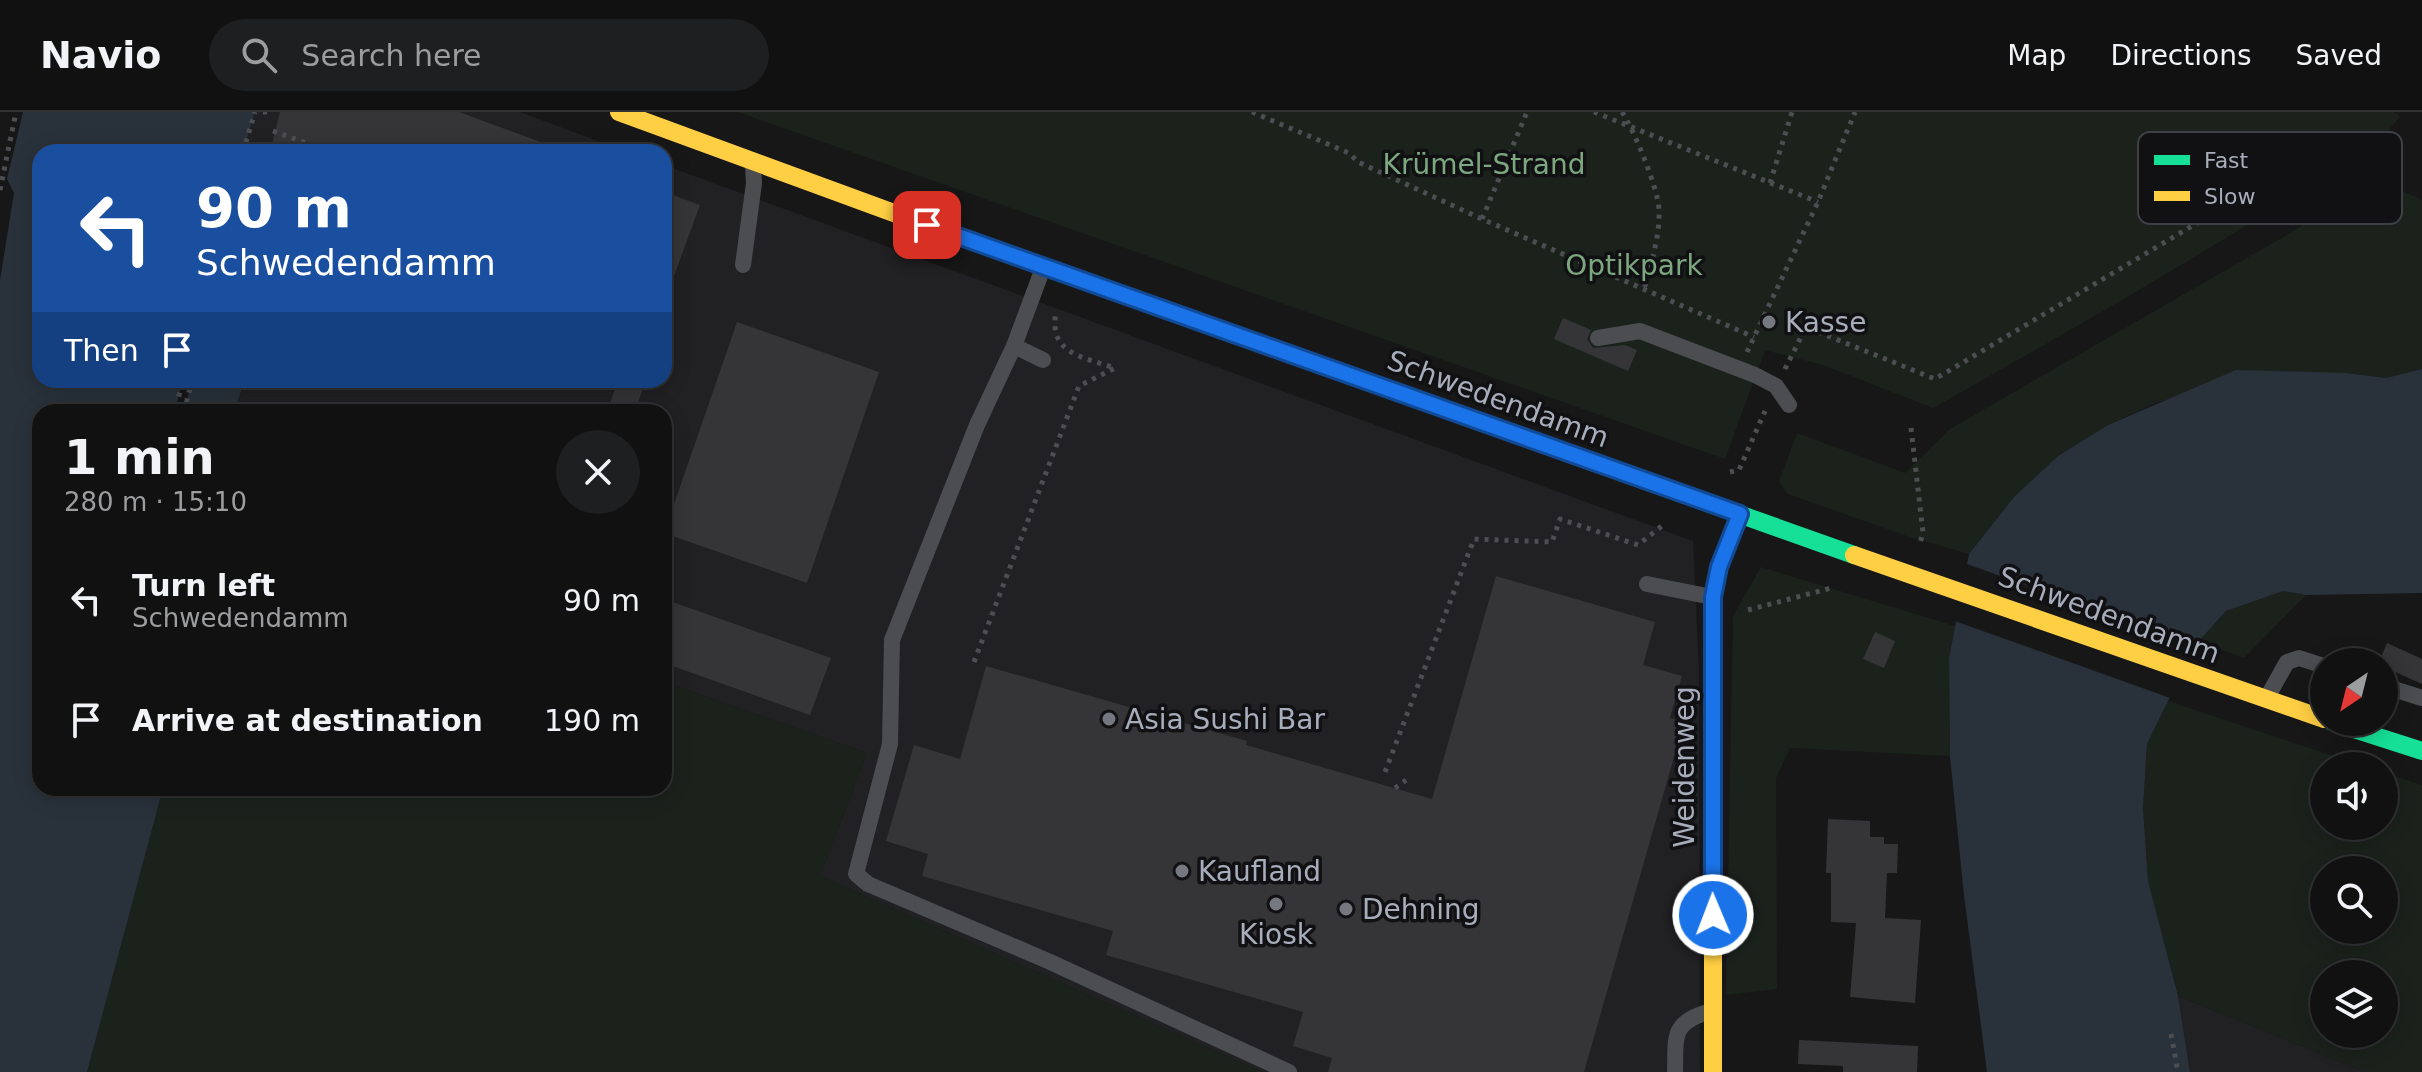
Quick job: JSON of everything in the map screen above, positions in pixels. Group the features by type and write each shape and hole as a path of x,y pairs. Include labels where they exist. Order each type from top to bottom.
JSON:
{"main road":[{"name":"Schwedendamm","path":"619,112 1043,267 2310,715"},
{"name":"Weidenweg","path":"1713,1072 1713,597 1722,557 1740,514"},
{"path":"2375,736 2422,751"}],"lane":[{"path":"743,265 754,183 753,163"},
{"path":"1043,267 1014,346 977,425 892,640 890,744 856,874 868,884 1048,961 1289,1072"},
{"path":"1598,338 1640,331 1739,368 1776,386 1789,405"},
{"path":"1014,346 1043,360"},
{"path":"1647,584 1713,597"},
{"path":"2266,701 2287,662 2299,658 2310,662"},
{"path":"2398,690 2422,698"},
{"path":"1675,1072 1677,1032 1689,1017 1714,1010"}],"path":[{"path":"0,190 16,112"},
{"path":"245,144 255,112"},
{"path":"1252,112 1349,153 1358,162 1482,219 1754,337"},
{"path":"1482,219 1527,112"},
{"path":"1594,112 1818,202"},
{"path":"1622,112 1632,127 1659,208 1653,257 1644,289"},
{"path":"1770,183 1792,112"},
{"path":"1739,368 1818,202 1855,112"},
{"path":"273,131 309,144"},
{"path":"1935,379 2195,224"},
{"path":"974,662 1079,386 1115,368 1068,352 1057,340 1053,328 1056,312"},
{"path":"1910,574 1923,533 1911,428"},
{"path":"1385,772 1474,539 1552,542 1560,519 1638,545 1668,521"},
{"path":"1712,620 1843,584 1855,555"},
{"path":"1395,788 1406,780"},
{"path":"2171,1034 2178,1072"}],"shaded area":[{"path":"23,112 255,112 245,144 32,144 32,388 181,388 177,404 32,404 32,796 161,796 87,1072 0,1072 0,280 14,193 7,179"},
{"path":"255,112 520,112 606,144 245,144"},
{"path":"672,168 1693,541 1699,671 1700,1072 1262,1072 820,876 867,753 672,685 672,404 237,404 243,388 672,388"},
{"path":"2422,369 2422,593 2306,595 2283,591 2226,611 2199,641 2147,744 2143,808 2148,881 2178,996 2190,1072 1987,1072 1950,756 1949,658 1969,554 2014,497 2058,456 2108,425 2236,370 2347,373 2386,378"},
{"path":"190,388 242,388 237,404 186,404"},
{"path":"2178,996 2366,1072 2190,1072"}],"green space":[{"name":"Optikpark","path":"738,112 2393,112 2400,116 2386,132 2138,132 2138,224 2248,224 1933,408 1823,365 1765,350 1725,459"},
{"path":"2402,191 2422,200 2422,369 2386,378 2347,373 2157,402 2108,425 2058,456 2014,497 1969,554 1907,536 1788,494 1779,482 1797,433 1905,473 1950,429 2306,224 2402,224"},
{"path":"1761,567 1955,626 1949,658 1950,756 1790,748 1776,778 1777,989 1726,995 1733,616"},
{"path":"2283,591 2306,595 2244,658 2199,641 2226,611"},
{"path":"672,685 867,753 820,876 1262,1072 87,1072 161,796 672,796"},
{"path":"2168,701 2321,752 2310,752 2310,840 2398,840 2398,777 2422,785 2422,1072 2366,1072 2178,996 2148,881 2143,808 2147,744"}],"pier":[{"path":"1964,563 2200,647 2173,699 1952,620"}],"building":[{"path":"280,112 459,112 546,144 272,144"},
{"path":"672,195 700,205 672,281"},
{"path":"1563,318 1591,330 1587,339 1593,348 1625,345 1637,350 1628,371 1554,339"},
{"path":"737,322 879,372 807,583 672,536 672,510"},
{"path":"615,388 643,388 638,404 610,404"},
{"path":"1496,576 1655,622 1643,665 1682,676 1670,718 1684,722 1584,1072 1328,1072 1332,1058 1293,1046 1303,1012 1106,955 1113,931 922,876 928,854 886,841 914,745 960,759 986,666 1247,741 1246,745 1432,799"},
{"path":"672,602 831,658 810,715 672,666"},
{"path":"1875,632 1895,641 1884,668 1863,659"},
{"path":"2398,648 2422,659 2422,684 2398,673"},
{"path":"1828,819 1870,821 1870,837 1884,837 1884,844 1898,844 1897,873 1887,873 1885,918 1921,920 1915,1003 1850,997 1856,923 1831,922 1831,873 1826,873"},
{"path":"1799,1040 1918,1046 1917,1072 1843,1072 1843,1066 1798,1064"}],"traffic: fast":[{"path":"932,227 1854,555"},
{"path":"2375,736 2422,751"}],"traffic: slow":[{"path":"619,112 932,227"},
{"path":"1713,1072 1713,597 1719,567 1740,514"},
{"path":"1854,555 2310,714"}],"place":[{"name":"Kasse","path":"1769,322"},
{"name":"Asia Sushi Bar","path":"1109,719"},
{"name":"Kaufland","path":"1182,871"},
{"name":"Kiosk","path":"1276,904"},
{"name":"Dehning","path":"1346,909"}],"route":[{"path":"927,225 1740,514 1719,567 1713,597 1713,915"}],"park label":[{"name":"Krümel-Strand","path":"1484,164"}]}
